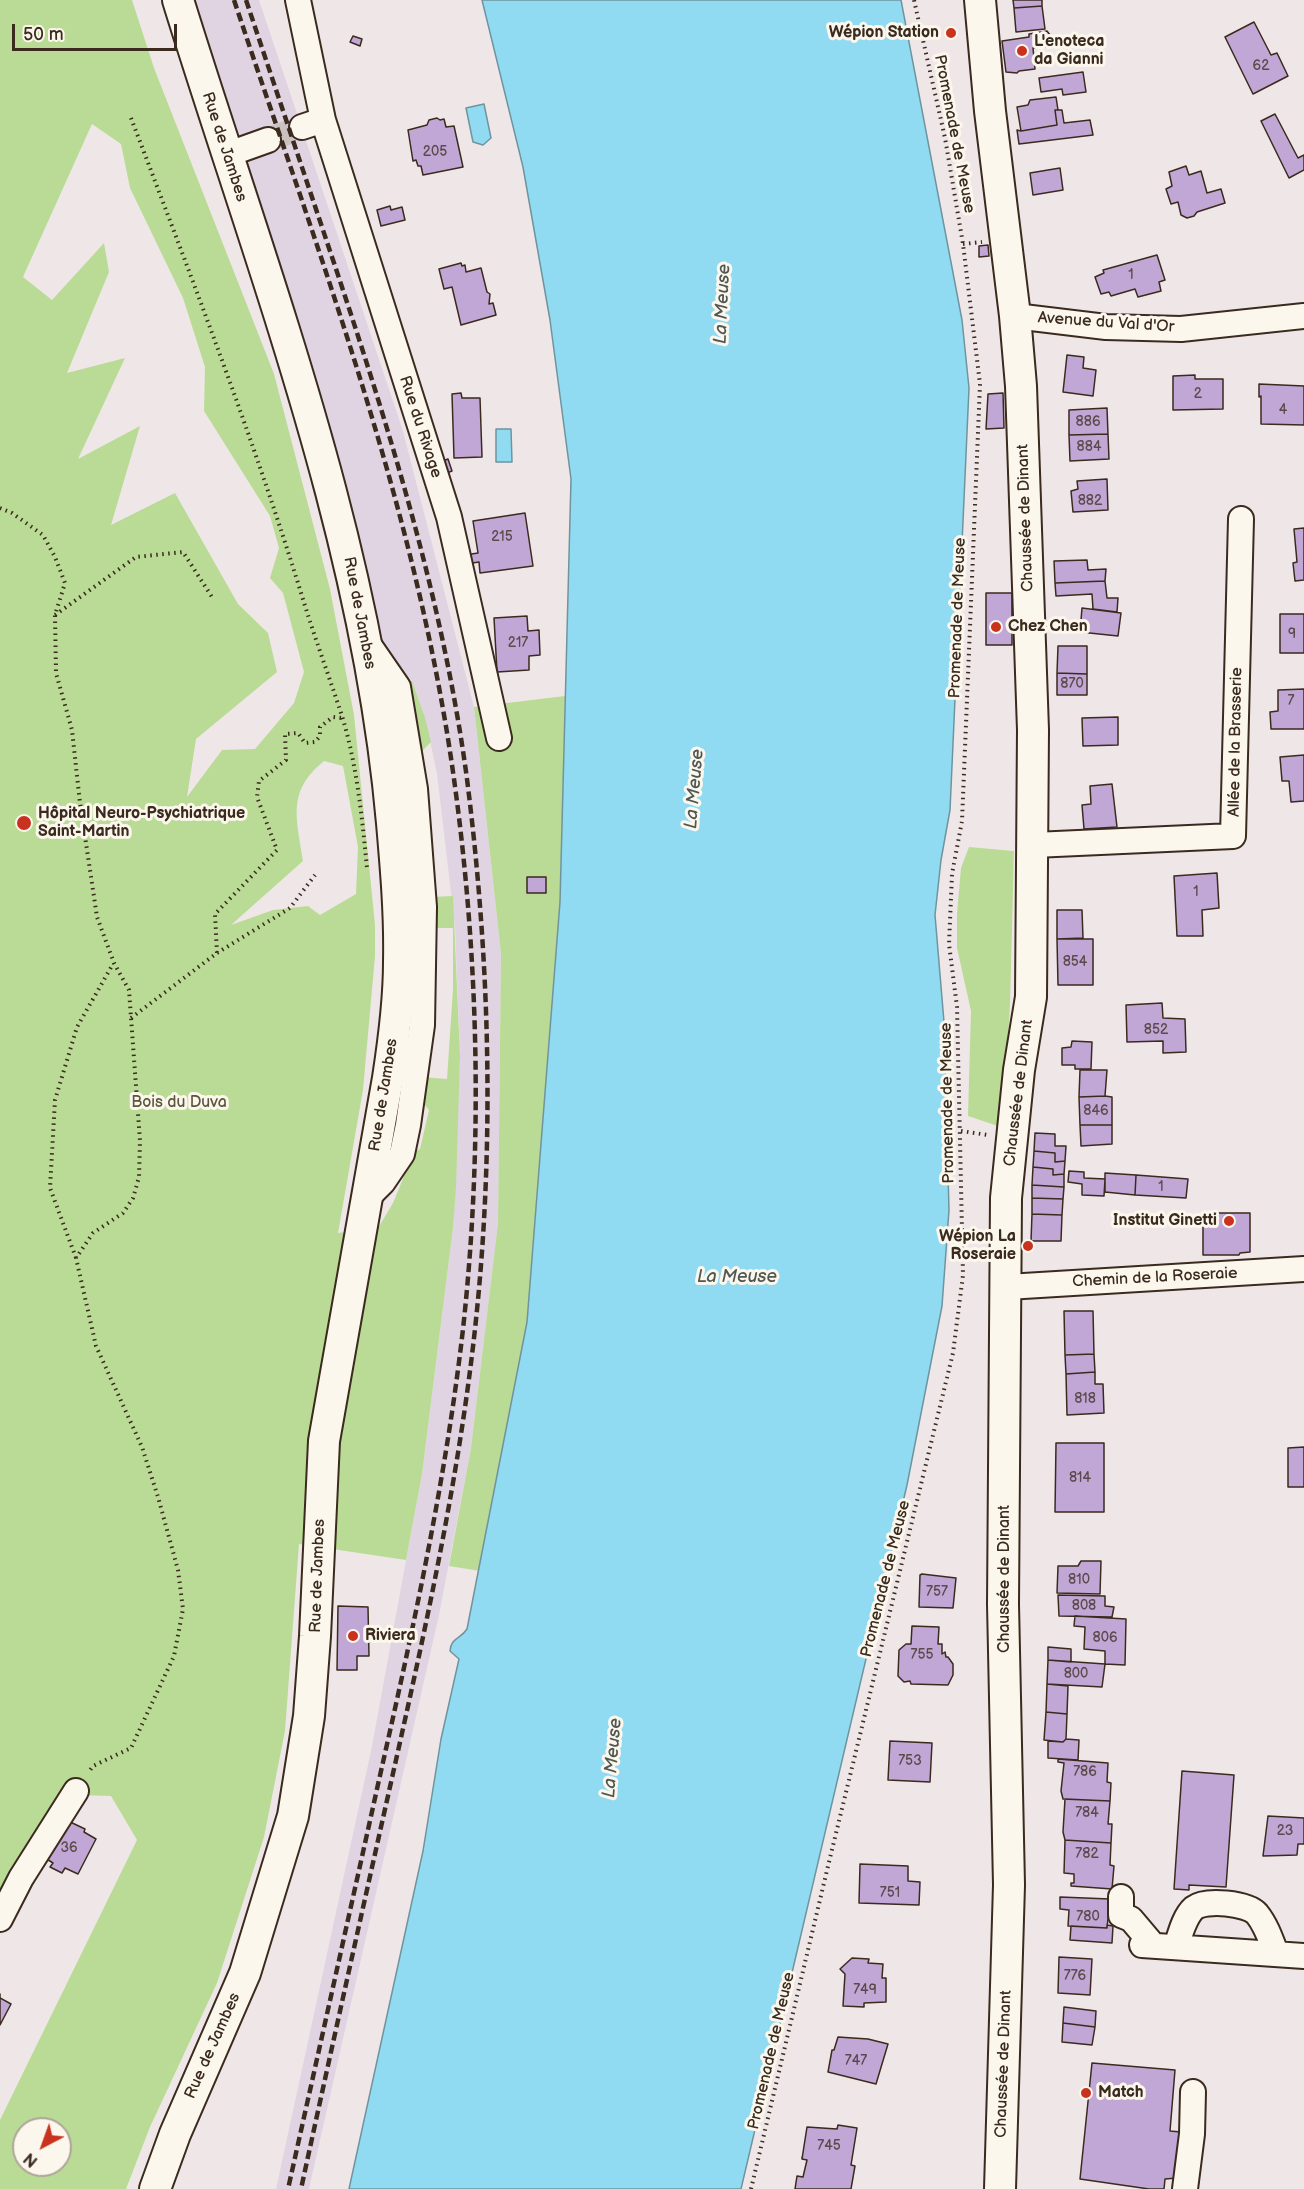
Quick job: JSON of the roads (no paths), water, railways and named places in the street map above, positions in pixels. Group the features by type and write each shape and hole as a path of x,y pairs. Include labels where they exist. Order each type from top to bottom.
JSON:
{"main road":[{"name":"Rue de Jambes","path":"156,2189 175,2134 245,1973 293,1816 309,1716 324,1441 396,1020 399,962 398,909 388,778 365,640 347,552 321,449 291,350 226,155 178,0"},
{"name":"Chaussée de Dinant","path":"980,0 990,111 1016,316 1021,386 1032,694 1034,844 1031,997 1019,1070 1006,1198 1003,1604 1009,1885 1000,2189"}],"street":[{"name":"Rue du Rivage","path":"298,0 313,124 449,517 500,738"},
{"path":"226,155 268,140"},
{"name":"Avenue du Val d'Or","path":"1016,316 1106,327 1180,329 1304,316"},
{"name":"Allée de la Brasserie","path":"1034,844 1233,836 1240,519"},
{"name":"Chemin de la Roseraie","path":"1007,1287 1304,1269"},
{"path":"0,1919 21,1878 76,1791"},
{"path":"1121,1897 1120,1915 1131,1919 1157,1946 1304,1956"},
{"path":"1157,1946 1194,1909 1204,1904 1242,1905 1258,1915 1276,1953"},
{"path":"1185,2189 1192,2134 1193,2092"}],"water":[{"name":"La Meuse","path":"482,0 901,0 962,320 969,388 950,810 941,860 935,915 944,1022 949,1210 942,1306 907,1485 741,2189 349,2189 423,1851 441,1739 459,1659 450,1651 451,1646 467,1629 527,1322 560,902 571,479 550,320 523,167"},
{"path":"484,104 491,138 483,145 473,142 466,108"},
{"path":"496,429 511,429 512,462 496,462"}],"tunnel":[{"path":"268,140 302,127"}],"railway":[{"path":"234,0 362,385 391,482 416,580 437,679 454,779 469,916 475,1054 474,1192 463,1329 448,1440 405,1661 288,2189"},
{"path":"246,0 379,401 431,588 445,651 467,779 481,916 487,1054 487,1123 481,1260 475,1329 460,1438 442,1546 420,1653 301,2189"}],"place":[{"name":"Wépion Station","path":"951,33"},
{"name":"L'enoteca da Gianni","path":"1022,51"},
{"name":"Chez Chen","path":"996,627"},
{"name":"Hôpital Neuro-Psychiatrique Saint-Martin","path":"24,823"},
{"name":"Institut Ginetti","path":"1229,1221"},
{"name":"Wépion La Roseraie","path":"1028,1246"},
{"name":"Riviera","path":"353,1636"},
{"name":"Match","path":"1086,2093"}],"park label":[{"name":"Bois du Duva","path":"179,1103"}]}
